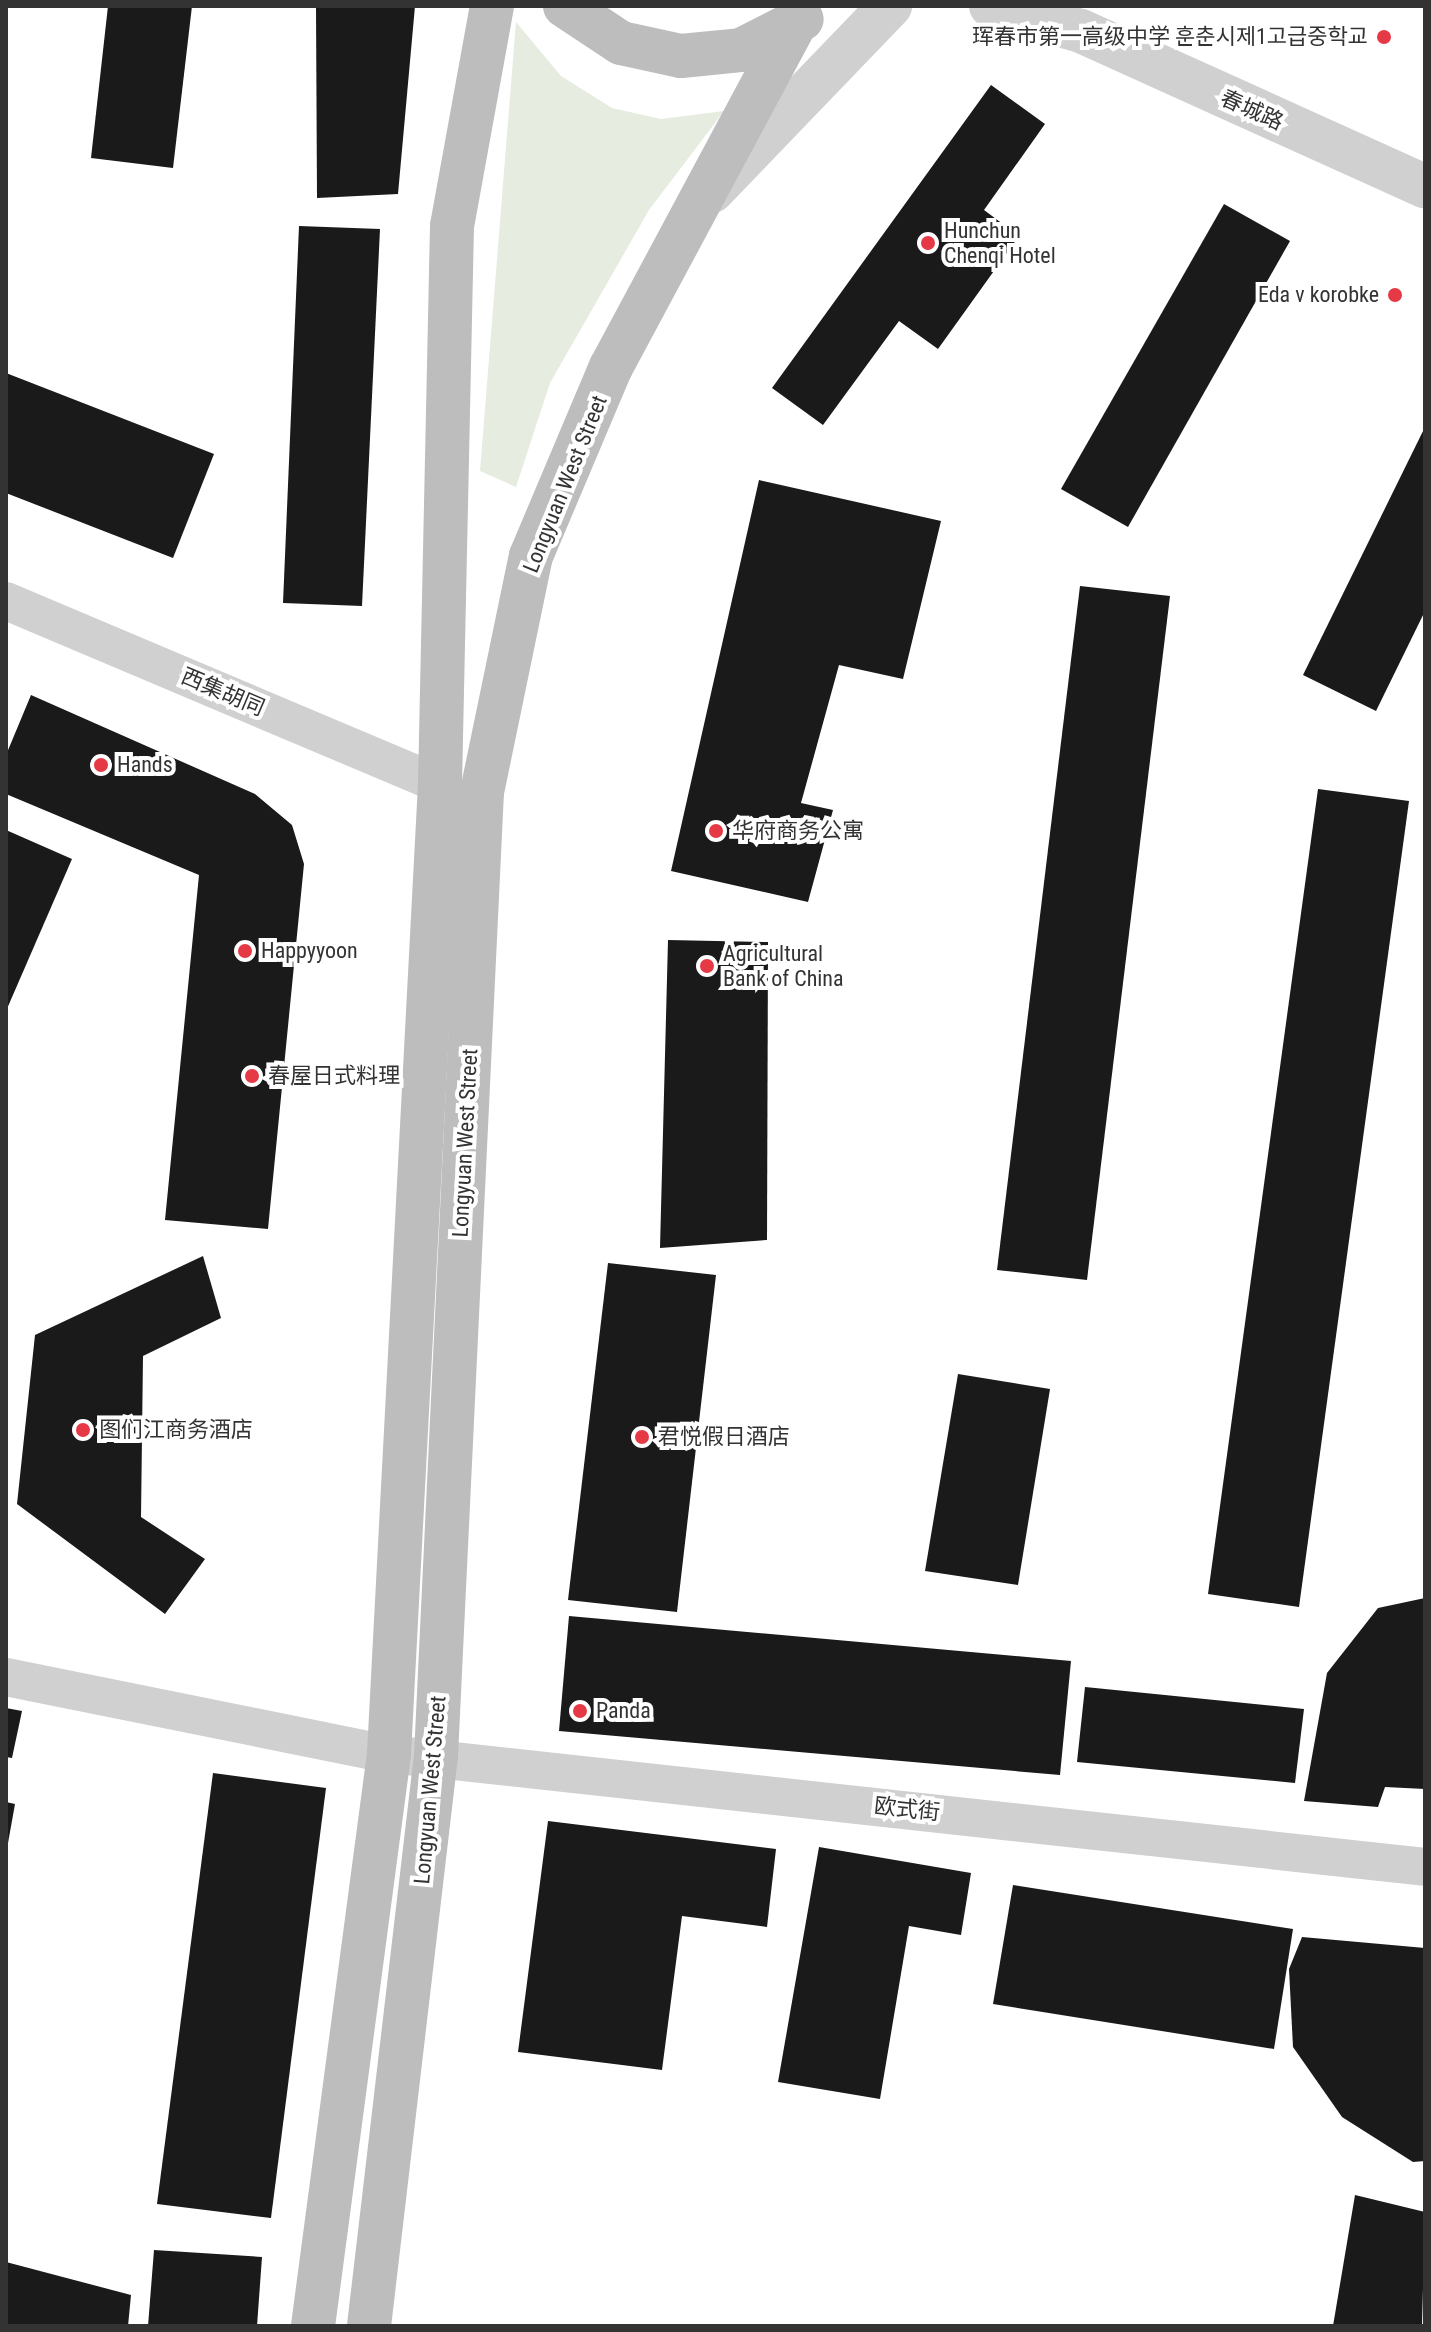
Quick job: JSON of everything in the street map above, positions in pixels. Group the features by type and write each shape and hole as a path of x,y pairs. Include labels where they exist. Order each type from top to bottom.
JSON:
{"main road":[{"name":"Longyuan West Street","path":"313,2326 389,1754 440,784 452,226 492,6"},
{"path":"565,6 621,43 681,56 741,50 806,15"},
{"name":"Longyuan West Street","path":"369,2326 436,1756 482,792 531,556 611,367 688,216 806,15"}],"street":[{"path":"688,216 890,6"},
{"name":"春城路","path":"991,6 1067,19 1425,186"},
{"name":"西集胡同","path":"6,601 440,784"},
{"name":"欧式街","path":"6,1677 389,1754 436,1756 1425,1867"}],"shaded area":[{"path":"516,22 561,76 612,108 661,119 724,111 649,210 550,383 516,487 480,471"}],"building":[{"path":"108,6 192,6 173,168 91,158"},
{"path":"316,6 415,6 398,194 317,198"},
{"path":"991,85 1045,124 984,210 1019,236 938,349 899,321 823,425 772,388"},
{"path":"1224,204 1290,241 1128,527 1061,489"},
{"path":"299,226 380,229 362,606 283,603"},
{"path":"6,373 214,454 173,558 6,493"},
{"path":"1425,427 1425,611 1376,711 1303,675"},
{"path":"759,480 941,521 903,679 839,665 801,803 833,810 808,902 671,871"},
{"path":"1080,586 1170,596 1087,1280 997,1270"},
{"path":"31,695 255,794 292,825 304,864 268,1229 165,1220 199,875 6,794 6,755"},
{"path":"1318,789 1409,801 1299,1607 1208,1594"},
{"path":"6,830 72,859 6,1011"},
{"path":"668,940 768,942 767,1240 660,1248"},
{"name":"图们江商务酒店","path":"203,1256 221,1318 143,1356 141,1517 205,1559 165,1614 17,1504 35,1335"},
{"name":"君悦假日酒店","path":"608,1263 716,1275 677,1612 568,1600"},
{"path":"958,1374 1050,1389 1018,1585 925,1571"},
{"path":"1425,1598 1425,1789 1385,1787 1378,1807 1304,1801 1327,1673 1378,1608"},
{"path":"569,1616 1071,1661 1060,1775 559,1731"},
{"path":"1085,1687 1304,1709 1295,1783 1077,1762"},
{"path":"6,1708 22,1711 12,1758 6,1757"},
{"path":"213,1773 326,1788 271,2218 157,2204"},
{"path":"6,1802 15,1804 8,1843 6,1842"},
{"path":"548,1821 776,1849 767,1927 682,1916 662,2070 518,2052"},
{"path":"819,1847 971,1873 961,1935 909,1926 880,2099 778,2082"},
{"path":"1013,1885 1293,1929 1274,2049 993,2004"},
{"path":"1302,1937 1425,1948 1425,2161 1413,2162 1342,2117 1293,2047 1289,1969"},
{"path":"1355,2195 1425,2212 1422,2326 1333,2326"},
{"path":"154,2250 262,2257 257,2326 148,2326"},
{"path":"6,2262 131,2295 128,2326 6,2326"}],"place":[{"name":"珲春市第一高级中学 훈춘시제1고급중학교","path":"1384,37"},
{"name":"Hunchun Chenqi Hotel","path":"928,243"},
{"name":"Eda v korobke","path":"1395,295"},
{"name":"Hands","path":"101,765"},
{"name":"华府商务公寓","path":"716,831"},
{"name":"Happyyoon","path":"245,951"},
{"name":"Agricultural Bank of China","path":"707,966"},
{"name":"春屋日式料理","path":"252,1076"},
{"name":"图们江商务酒店","path":"83,1430"},
{"name":"君悦假日酒店","path":"642,1437"},
{"name":"Panda","path":"580,1711"}]}
